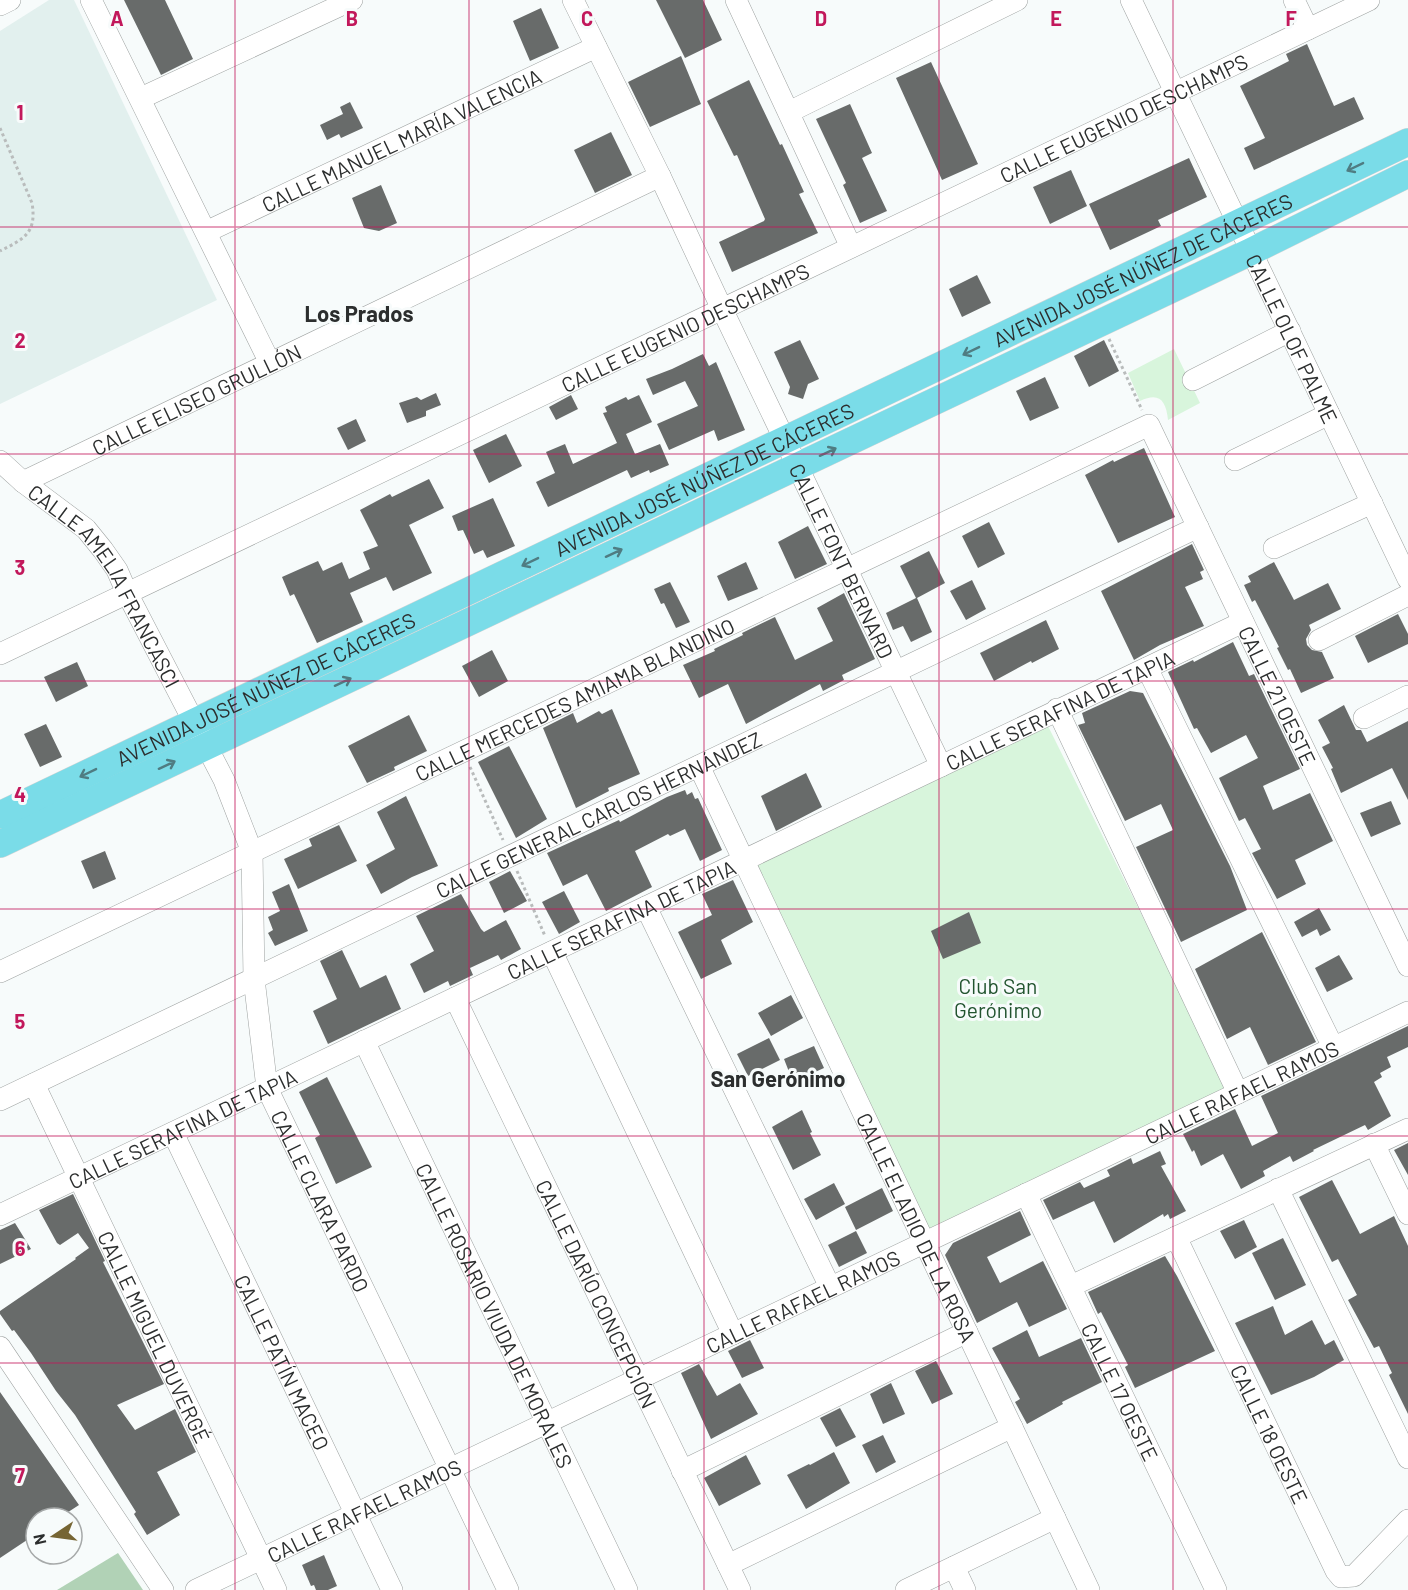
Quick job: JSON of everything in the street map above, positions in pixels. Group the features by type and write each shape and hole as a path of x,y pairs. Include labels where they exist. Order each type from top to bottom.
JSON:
{"main road":[{"name":"AVENIDA JOSÉ NÚÑEZ DE CÁCERES","path":"0,815 1408,142"},
{"name":"AVENIDA JOSÉ NÚÑEZ DE CÁCERES","path":"0,844 1250,252 1408,174"}],"street":[{"path":"0,5 10,0"},
{"path":"92,0 270,363"},
{"path":"141,98 352,0"},
{"name":"CALLE FONT BERNARD","path":"573,0 660,176 784,440 942,766"},
{"path":"735,0 851,247"},
{"path":"789,112 1017,0"},
{"name":"CALLE OLOF PALME","path":"1131,0 1236,224 1290,331 1408,579"},
{"path":"1294,0 1308,29"},
{"name":"CALLE EUGENIO DESCHAMPS","path":"0,654 1369,0"},
{"name":"CALLE MANUEL MARÍA VALENCIA","path":"206,232 596,47"},
{"name":"CALLE ELISEO GRULLÓN","path":"23,482 660,176"},
{"path":"1192,380 1290,331"},
{"path":"1235,460 1329,414"},
{"name":"CALLE 21 OESTE","path":"1149,425 1408,966"},
{"name":"CALLE MERCEDES AMIAMA BLANDINO","path":"0,972 1149,425"},
{"name":"CALLE AMELIA FRANCASCI","path":"0,461 23,482 86,529 104,549 117,570 194,722"},
{"path":"1274,548 1372,503"},
{"name":"CALLE GENERAL CARLOS HERNÁNDEZ","path":"0,1100 1198,527"},
{"path":"1319,640 1408,596"},
{"name":"CALLE SERAFINA DE TAPIA","path":"0,1215 1243,622"},
{"path":"1147,668 1333,1047"},
{"path":"1364,718 1408,696"},
{"path":"1058,709 1238,1093"},
{"name":"CALLE CLARA PARDO","path":"194,722 224,780 252,852 255,979 267,1088 508,1590"},
{"name":"CALLE ELADIO DE LA ROSA","path":"699,766 1089,1590"},
{"path":"646,907 830,1287"},
{"path":"552,952 732,1334"},
{"name":"CALLE DARÍO CONCEPCIÓN","path":"455,998 740,1590"},
{"name":"CALLE RAFAEL RAMOS","path":"196,1590 1408,1012"},
{"name":"CALLE ROSARIO VIUDA DE MORALES","path":"364,1041 627,1590"},
{"name":"CALLE MIGUEL DUVERGÉ","path":"34,1084 276,1590"},
{"path":"1071,1286 1408,1128"},
{"name":"CALLE PATÍN MACEO","path":"173,1133 392,1590"},
{"path":"1374,1144 1408,1214"},
{"path":"1278,1189 1408,1458"},
{"name":"CALLE 17 OESTE","path":"1026,1194 1216,1590"},
{"name":"CALLE 18 OESTE","path":"1176,1237 1336,1571 1341,1577 1354,1576 1408,1520"},
{"path":"682,1471 967,1332"},
{"path":"0,1347 163,1590"},
{"path":"728,1565 1012,1427"},
{"path":"906,1590 1054,1518"},
{"path":"954,1567 964,1590"}],"path":[{"path":"0,128 32,203 34,216 27,236 0,251"},
{"path":"1101,322 1149,425"}],"shaded area":[{"path":"49,0 74,0 217,300 0,404 0,31"}],"green space":[{"path":"1174,349 1200,403 1168,420 1165,407 1160,400 1152,397 1140,401 1128,373"},
{"name":"Club San Gerónimo","path":"1048,726 1230,1093 927,1230 753,865"},
{"path":"118,1553 143,1590 57,1590"}],"building":[{"path":"124,0 165,0 193,59 161,75"},
{"path":"656,0 703,0 722,40 685,58"},
{"path":"541,8 559,48 530,61 513,21"},
{"path":"1307,44 1334,106 1354,97 1364,119 1254,170 1244,148 1265,138 1240,86 1289,61 1286,54"},
{"path":"681,56 701,104 650,127 628,82"},
{"path":"931,62 978,164 942,180 896,78"},
{"path":"749,80 804,192 799,194 818,233 732,272 719,242 765,219 737,155 734,156 707,101"},
{"path":"350,102 363,128 341,138 339,134 327,140 320,125 343,114 340,107"},
{"path":"850,104 872,153 862,158 887,211 860,223 843,185 846,183 816,119"},
{"path":"611,132 632,175 595,193 574,150"},
{"path":"1189,158 1207,197 1158,220 1161,226 1110,250 1089,204"},
{"path":"1071,170 1087,206 1050,224 1033,187"},
{"path":"381,185 397,223 379,231 364,228 352,198"},
{"path":"977,275 991,303 962,317 949,289"},
{"path":"800,340 819,379 808,384 803,399 788,394 790,387 774,352"},
{"path":"1104,340 1119,371 1089,387 1074,356"},
{"path":"703,354 709,366 716,362 745,430 718,441 714,430 669,450 657,424 698,406 685,381 653,395 646,379"},
{"path":"1045,377 1059,408 1030,421 1016,391"},
{"path":"436,393 441,405 426,411 426,416 407,423 399,403 417,397 421,400"},
{"path":"571,395 578,409 556,420 549,407"},
{"path":"639,395 652,422 626,434 635,454 660,444 669,465 631,478 627,470 548,507 536,482 555,473 546,452 565,444 573,464 617,443 603,413 607,412 605,407 626,397 628,400"},
{"path":"356,419 366,441 348,450 337,428"},
{"path":"506,434 522,466 489,483 473,450"},
{"path":"1144,448 1175,517 1118,543 1085,475 1113,460 1114,462"},
{"path":"429,479 444,508 409,525 432,573 393,591 386,577 350,593 363,622 317,643 294,594 290,596 282,577 318,561 323,571 342,562 349,579 370,569 363,552 378,546 360,510 390,494 392,497"},
{"path":"493,498 515,546 487,558 483,550 474,554 463,530 458,531 452,516"},
{"path":"989,522 1005,554 978,568 962,536"},
{"path":"808,526 827,564 795,579 778,542"},
{"path":"1192,544 1204,570 1200,572 1203,579 1185,587 1204,626 1160,645 1134,660 1101,591"},
{"path":"929,551 945,583 917,598 932,632 911,642 903,626 893,630 886,613 916,598 900,566"},
{"path":"746,562 758,589 728,601 717,576"},
{"path":"1274,562 1294,600 1328,583 1341,609 1309,625 1311,630 1306,639 1307,645 1312,650 1322,652 1334,678 1301,693 1255,600 1252,602 1244,585 1251,582 1248,576"},
{"path":"972,580 986,609 966,620 950,591"},
{"path":"670,582 690,622 676,628 664,603 661,604 654,589"},
{"path":"844,593 875,659 842,675 844,680 823,691 820,684 746,724 728,684 699,698 683,665 715,651 714,649 743,635 742,633 775,617 795,660 833,641 817,608"},
{"path":"1398,614 1408,634 1408,644 1368,663 1355,636"},
{"path":"1046,620 1059,649 994,681 980,653"},
{"path":"1233,642 1249,676 1254,674 1300,769 1263,786 1273,810 1310,793 1333,841 1295,860 1306,884 1277,899 1252,853 1261,849 1245,818 1239,821 1219,778 1258,758 1246,735 1211,753 1197,728 1194,729 1168,672 1193,660 1194,662"},
{"path":"492,650 508,681 479,697 462,666"},
{"path":"77,662 88,686 56,702 44,677"},
{"path":"1130,691 1143,693 1230,866 1247,910 1181,942 1136,847 1173,830 1161,804 1125,821 1078,725 1085,723 1082,713"},
{"path":"1344,705 1356,730 1361,730 1367,742 1408,721 1408,800 1392,768 1341,793 1331,769 1333,768 1322,747 1330,743 1318,720"},
{"path":"612,709 640,774 608,788 609,791 576,808 543,728 573,713 577,723 599,711 602,714"},
{"path":"409,715 427,751 367,783 348,746"},
{"path":"46,724 62,757 40,767 24,734"},
{"path":"509,746 547,819 516,838 478,762"},
{"path":"806,773 822,807 776,831 761,796"},
{"path":"685,790 687,795 692,792 695,799 698,798 722,850 700,861 685,829 670,836 668,834 635,851 652,887 606,911 587,874 563,886 547,853 619,820 620,822"},
{"path":"406,796 438,866 381,894 366,865 395,849 377,812"},
{"path":"1391,801 1401,824 1371,837 1360,813"},
{"path":"339,825 357,861 298,889 284,859 312,846 309,839"},
{"path":"105,851 116,879 93,889 81,861"},
{"path":"510,871 527,901 504,913 489,882"},
{"path":"733,880 753,922 721,940 732,964 701,979 678,932 712,915 702,894"},
{"path":"289,884 308,931 275,946 268,933 273,930 268,917 280,911 272,892"},
{"path":"564,891 580,922 559,934 542,902"},
{"path":"461,894 484,932 506,920 521,949 501,960 498,955 470,968 473,975 450,986 448,981 424,993 410,964 434,951 416,916"},
{"path":"1319,908 1331,930 1320,936 1317,929 1302,937 1294,922"},
{"path":"969,912 981,943 943,959 931,931"},
{"path":"1262,932 1316,1042 1268,1065 1250,1027 1227,1039 1195,969"},
{"path":"342,950 360,988 386,975 401,1009 328,1044 313,1011 337,999 320,961"},
{"path":"1339,955 1353,979 1327,992 1315,968"},
{"path":"791,995 803,1018 771,1036 758,1013"},
{"path":"1408,1026 1408,1047 1387,1057 1391,1067 1380,1073 1382,1077 1374,1082 1391,1116 1368,1130 1365,1125 1293,1162 1290,1156 1263,1171 1265,1176 1241,1189 1223,1154 1201,1166 1194,1150 1192,1152 1183,1134 1235,1109 1252,1146 1278,1133 1261,1096"},
{"path":"769,1038 780,1060 748,1076 737,1054"},
{"path":"814,1046 824,1068 793,1082 784,1059"},
{"path":"327,1077 372,1167 336,1184 315,1138 320,1135 299,1092"},
{"path":"802,1110 821,1155 793,1170 772,1127"},
{"path":"1408,1143 1408,1175 1394,1150"},
{"path":"1160,1151 1166,1164 1161,1166 1186,1211 1170,1219 1168,1214 1164,1217 1163,1214 1114,1243 1094,1201 1053,1220 1043,1200 1080,1182 1084,1188 1110,1176 1107,1170 1131,1158 1133,1164"},
{"path":"1332,1180 1360,1234 1394,1216 1408,1246 1408,1414 1389,1375 1392,1373 1379,1346 1374,1348 1348,1300 1357,1295 1338,1259 1332,1262 1299,1197"},
{"path":"834,1183 845,1204 816,1220 804,1199"},
{"path":"882,1188 893,1211 856,1230 845,1207"},
{"path":"73,1194 105,1261 103,1262 164,1384 117,1405 135,1430 175,1409 196,1452 157,1472 180,1515 147,1535 134,1514 136,1512 75,1415 0,1314 0,1311 89,1248 78,1233 60,1245 57,1243 39,1210"},
{"path":"1020,1211 1031,1235 987,1257 1000,1283 1043,1261 1067,1309 1029,1327 1017,1302 977,1323 945,1255 953,1243"},
{"path":"1244,1220 1257,1247 1235,1259 1220,1231"},
{"path":"15,1223 31,1249 0,1264 0,1230"},
{"path":"856,1231 867,1253 839,1267 828,1245"},
{"path":"1283,1238 1306,1285 1275,1300 1252,1253"},
{"path":"1165,1256 1215,1351 1135,1388 1125,1367 1128,1365 1101,1312 1098,1314 1088,1292"},
{"path":"1273,1306 1285,1335 1312,1320 1325,1345 1334,1340 1344,1360 1314,1377 1271,1395 1235,1323"},
{"path":"1027,1330 1039,1357 1081,1338 1102,1382 1062,1402 1063,1404 1027,1424 1015,1402 1020,1399 992,1348"},
{"path":"750,1340 764,1368 742,1378 728,1351"},
{"path":"936,1361 953,1394 932,1404 915,1371"},
{"path":"699,1364 717,1396 740,1383 758,1414 711,1439 681,1373"},
{"path":"891,1383 905,1414 883,1424 870,1394"},
{"path":"0,1392 79,1505 24,1506 24,1542 0,1558"},
{"path":"840,1408 856,1437 836,1447 820,1418"},
{"path":"883,1435 896,1462 876,1473 862,1445"},
{"path":"834,1452 850,1483 806,1509 787,1475"},
{"path":"746,1455 761,1484 719,1506 704,1478"},
{"path":"324,1555 337,1586 328,1590 316,1590 314,1585 311,1586 302,1565"}],"district":[{"name":"Los Prados","path":"359,313"},
{"name":"San Gerónimo","path":"778,1078"}]}
